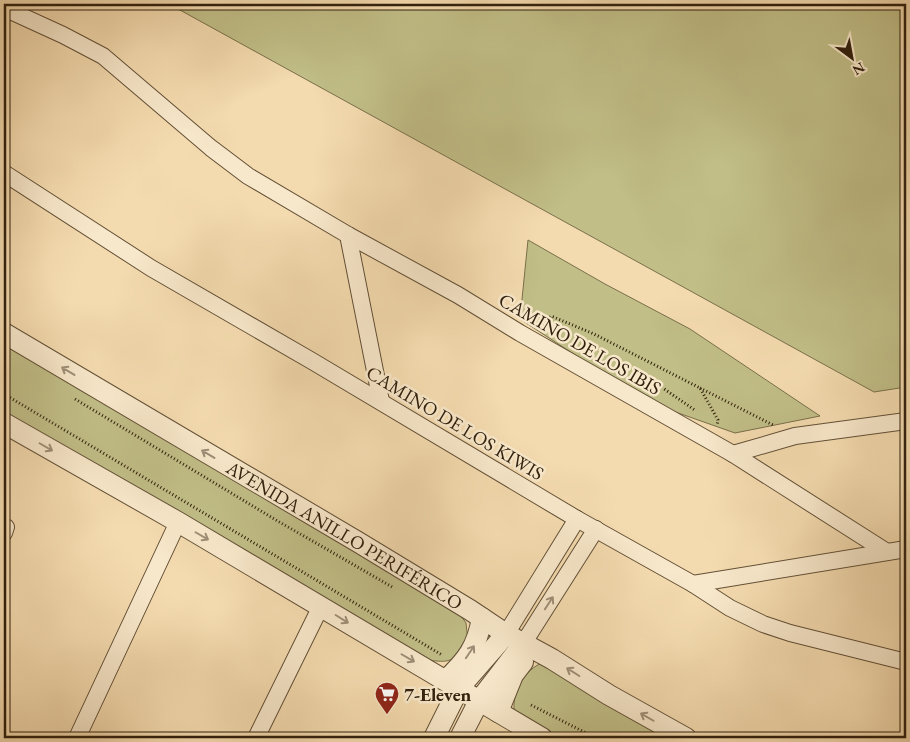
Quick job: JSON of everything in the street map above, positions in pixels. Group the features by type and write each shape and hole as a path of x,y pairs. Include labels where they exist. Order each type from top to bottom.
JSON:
{"street":[{"name":"CAMINO DE LOS IBIS","path":"4,8 63,35 102,56 211,148 248,176 733,454 887,552"},
{"name":"CAMINO DE LOS KIWIS","path":"4,173 151,268 577,519 693,584 730,608 762,624 790,633 906,662"},
{"path":"348,235 381,402"},
{"name":"AVENIDA ANILLO PERIFÉRICO","path":"4,333 358,542 609,695 686,738"},
{"path":"733,454 795,436 906,421"},
{"path":"4,423 178,522 542,738"},
{"path":"498,712 513,675 519,666 522,643 577,519"},
{"path":"77,738 178,522"},
{"path":"460,738 479,701 522,643 596,529"},
{"path":"693,584 906,549"},
{"path":"256,738 321,606"},
{"path":"434,738 458,668 473,650 480,633 482,618"},
{"path":"453,684 522,643"}],"path":[{"path":"538,331 552,316 594,334 795,436"},
{"path":"700,388 718,420 711,443"},
{"path":"645,390 654,393"},
{"path":"4,394 442,654"},
{"path":"70,396 276,520 402,592"},
{"path":"531,705 596,738"}],"shaded area":[{"path":"169,4 906,4 906,387 874,392"},
{"path":"528,240 690,329 820,416 735,433 647,402 520,319"},
{"path":"4,343 459,613 466,623 468,642 456,656 448,661 429,660 4,411"},
{"path":"544,662 671,738 559,738 526,721 514,710 515,695 525,675"}],"place":[{"name":"7-Eleven","path":"387,715"}]}
